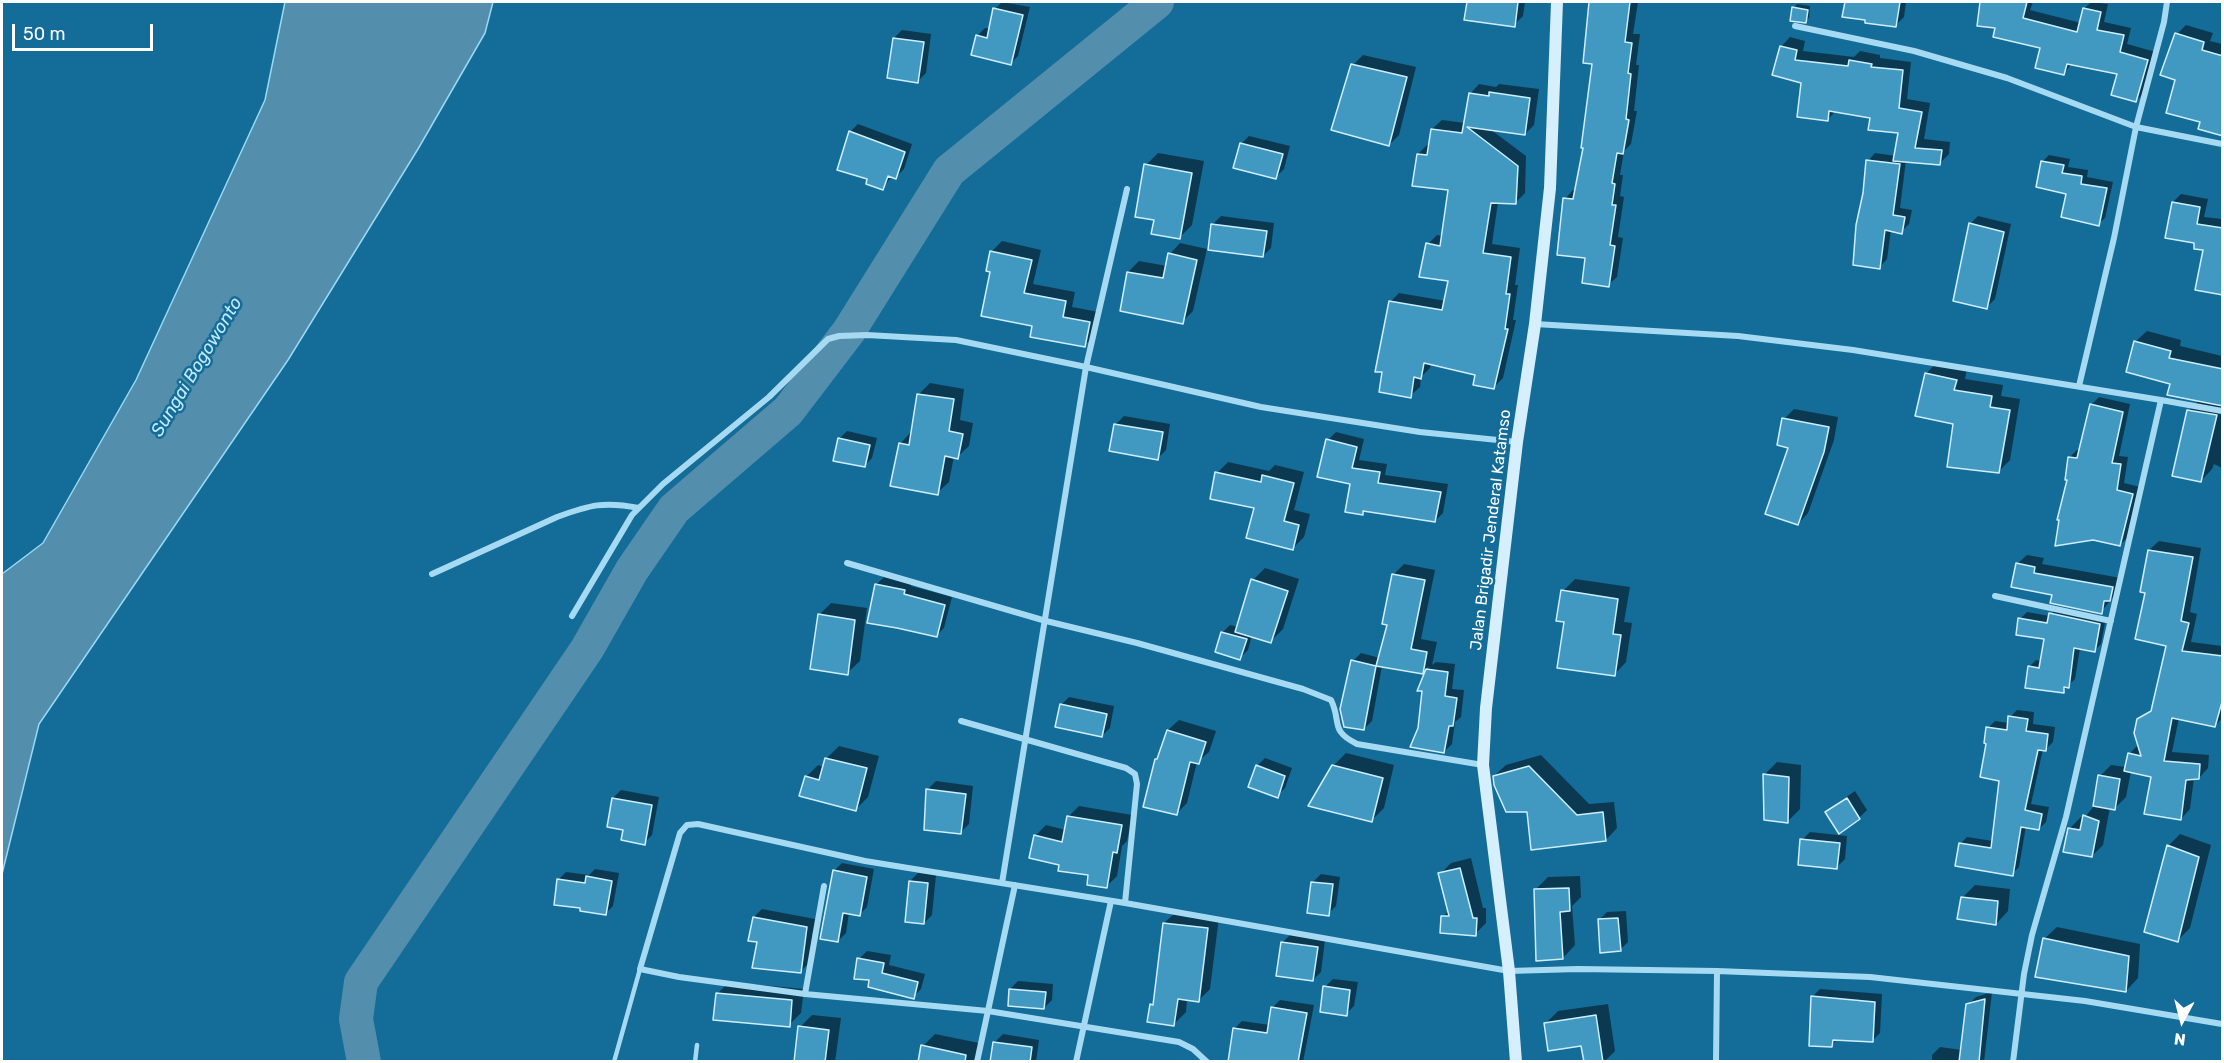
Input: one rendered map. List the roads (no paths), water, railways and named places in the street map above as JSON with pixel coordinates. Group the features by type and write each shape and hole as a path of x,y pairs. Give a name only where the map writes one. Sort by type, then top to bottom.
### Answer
{"main road":[{"name":"Jalan Brigadir Jenderal Katamso","path":"1516,1062 1509,971 1483,765 1486,708 1550,188 1557,2"}],"street":[{"path":"2079,386 2114,238 2136,127 2167,2"},
{"path":"1795,26 1914,51 2007,78 2136,127 2223,144"},
{"path":"1002,883 1086,367 1127,189"},
{"path":"1535,324 1738,336 1853,350 2223,411"},
{"path":"572,616 632,515 663,484 769,397 828,339 839,336 867,335 956,340 1261,407 1420,432 1517,442"},
{"path":"2013,1062 2024,974 2032,935 2066,817 2161,400"},
{"path":"432,574 579,509 605,503 639,508"},
{"path":"847,563 1046,621 1270,680 1331,700 1336,710 1336,728 1346,739 1357,744 1483,765"},
{"path":"1995,596 2111,621"},
{"path":"961,721 1126,768 1135,774 1137,784 1125,903"},
{"path":"1207,1062 1193,1049 1179,1042 988,1011 805,994 679,978 640,969 680,833 687,825 698,824 865,861 1111,900 1509,971 1717,970 1869,977 2085,1001 2223,1024"},
{"path":"977,1062 1014,885"},
{"path":"805,994 825,886"},
{"path":"1076,1062 1111,900"},
{"path":"1716,1062 1717,970"}],"lane":[{"path":"614,1062 640,969"},
{"path":"695,1062 697,1045"}],"water":[{"name":"Sungai Bogowonto","path":"285,2 493,2 485,33 418,149 288,360 39,724 2,874 2,574 43,543 136,380 265,100"}],"waterway":[{"path":"364,1062 356,1019 361,982 587,649 632,570 674,509 788,411 849,331 949,171 1157,2"}]}
